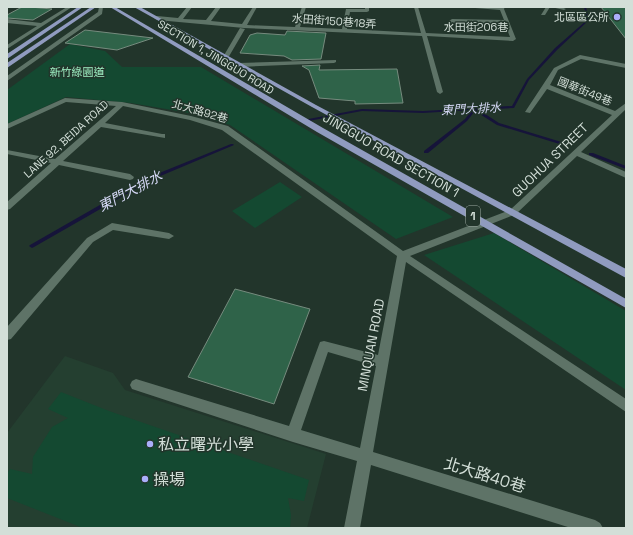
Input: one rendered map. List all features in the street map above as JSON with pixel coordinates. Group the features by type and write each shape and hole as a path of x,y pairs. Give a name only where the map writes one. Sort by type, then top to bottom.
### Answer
{"main road":[{"path":"7,57 81,7"},
{"path":"7,66 94,7"},
{"name":"SECTION 1, JINGGUO ROAD","path":"112,7 289,112"},
{"name":"SECTION 1, JINGGUO ROAD","path":"136,7 314,106"},
{"name":"JINGGUO ROAD SECTION 1","path":"314,106 626,274"},
{"name":"JINGGUO ROAD SECTION 1","path":"289,112 626,304"}],"street":[{"path":"7,46 70,7"},
{"path":"7,79 100,13 101,7"},
{"path":"179,20 190,7"},
{"path":"207,22 219,7"},
{"path":"226,57 255,7"},
{"path":"297,28 304,7"},
{"path":"344,32 348,10 367,11 368,7"},
{"path":"416,7 440,92"},
{"name":"水田街206巷","path":"424,36 513,39 502,8 465,7"},
{"path":"543,14 548,7"},
{"path":"553,7 564,9"},
{"name":"水田街150巷18弄","path":"157,18 207,22 243,28 297,28 424,36"},
{"path":"7,21 42,25"},
{"name":"水田街206巷","path":"452,21 506,22"},
{"name":"國華街49巷","path":"528,112 556,69 580,58 626,66"},
{"path":"239,65 334,61"},
{"name":"國華街49巷","path":"546,86 616,114"},
{"name":"北大路92巷","path":"7,127 65,100 122,104 191,118 225,128 402,255 626,406"},
{"name":"LANE 92, BEIDA ROAD","path":"7,207 122,104"},
{"name":"GUOHUA STREET","path":"484,222 513,212 626,105"},
{"path":"99,124 162,136"},
{"path":"7,152 58,161 130,177"},
{"path":"576,152 626,174"},
{"path":"402,255 484,222"},
{"path":"7,334 90,240 112,226 169,236"},
{"name":"MINQUAN ROAD","path":"352,528 402,255"},
{"path":"293,435 324,346 382,362"},
{"name":"北大路40巷","path":"136,385 595,528"}],"shaded area":[{"name":"私立曙光小學","path":"65,356 113,373 125,390 326,454 307,528 7,528 7,433"}],"green space":[{"name":"新竹綠園道","path":"70,44 105,51 122,67 201,67 453,217 396,239 230,125 195,114 131,103 66,97 7,124 7,90"},
{"path":"280,182 302,197 255,228 232,211"},
{"path":"494,233 626,311 626,390 424,255"},
{"name":"私立曙光小學","path":"61,392 109,411 309,480 304,501 288,498 291,515 290,528 83,528 7,498 7,473 10,469 32,474 33,457 52,427 68,418 48,409"}],"building":[{"path":"22,7 52,9 33,20 7,18 7,15"},
{"name":"北區區公所","path":"601,7 626,7 626,39"},
{"path":"85,30 153,38 117,50 65,43"},
{"path":"287,31 326,33 321,59 292,60 284,56 240,53 250,35 257,33 285,35"},
{"path":"320,65 319,70 397,69 403,103 355,104 355,101 319,98 309,70 302,66"},
{"path":"235,289 310,309 274,404 188,377"}],"waterway":[{"name":"東門大排水","path":"475,109 513,107 528,80 556,49 588,20 585,7"},
{"name":"東門大排水","path":"303,121 362,110 423,112 475,109"},
{"path":"426,152 466,120 475,109"},
{"path":"475,109 498,124 567,145"},
{"name":"東門大排水","path":"32,246 149,179 232,145"},
{"path":"591,154 626,168"}],"place":[{"name":"北區區公所","path":"617,17"},
{"name":"私立曙光小學","path":"150,444"},
{"name":"操場","path":"145,479"}]}
